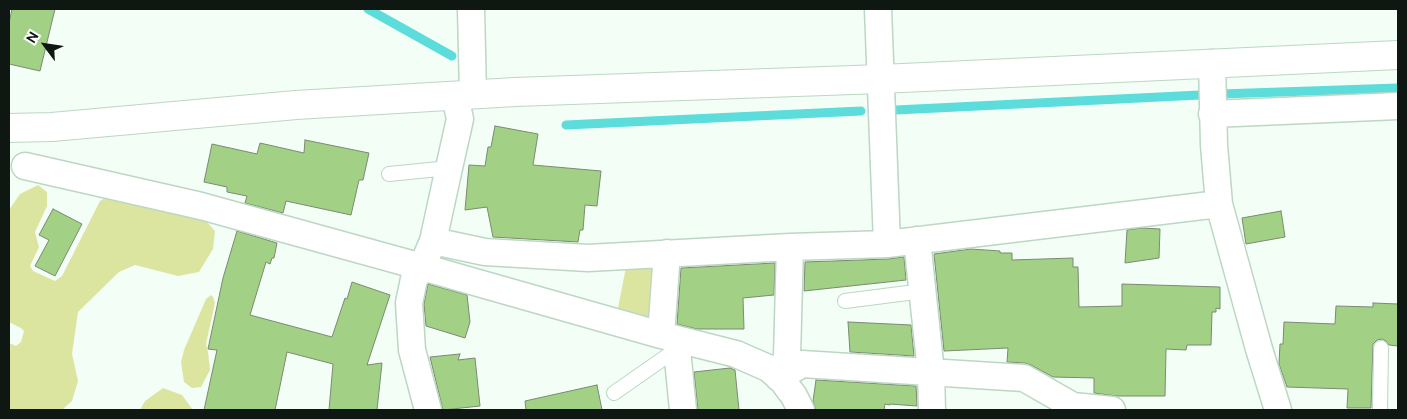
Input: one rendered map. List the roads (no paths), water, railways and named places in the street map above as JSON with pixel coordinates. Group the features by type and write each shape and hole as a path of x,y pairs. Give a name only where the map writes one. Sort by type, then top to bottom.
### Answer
{"street":[{"path":"428,410 412,350 408,303 414,278 422,266 433,241 460,119 464,95 471,9"},
{"path":"878,9 887,244"},
{"path":"9,128 34,128 296,105 464,95 881,79 1398,55"},
{"path":"1212,63 1212,114 1219,204 1278,410"},
{"path":"1212,114 1398,106"},
{"path":"25,166 201,206 422,266 671,341 736,354 768,368 780,378 794,396 801,410"},
{"path":"433,241 485,252 578,257 887,244 1219,204"},
{"path":"917,240 932,410"},
{"path":"780,378 787,357 790,247"},
{"path":"667,254 671,341 684,410"},
{"path":"780,378 802,364 1024,378 1070,408 1112,410"}],"lane":[{"path":"389,174 449,168"},
{"path":"845,301 923,291"},
{"path":"614,393 671,341"},
{"path":"1380,410 1381,348"}],"waterway":[{"path":"368,9 452,56"},
{"path":"1221,94 1398,88"},
{"path":"896,110 1200,95"},
{"path":"566,125 861,111"}]}
